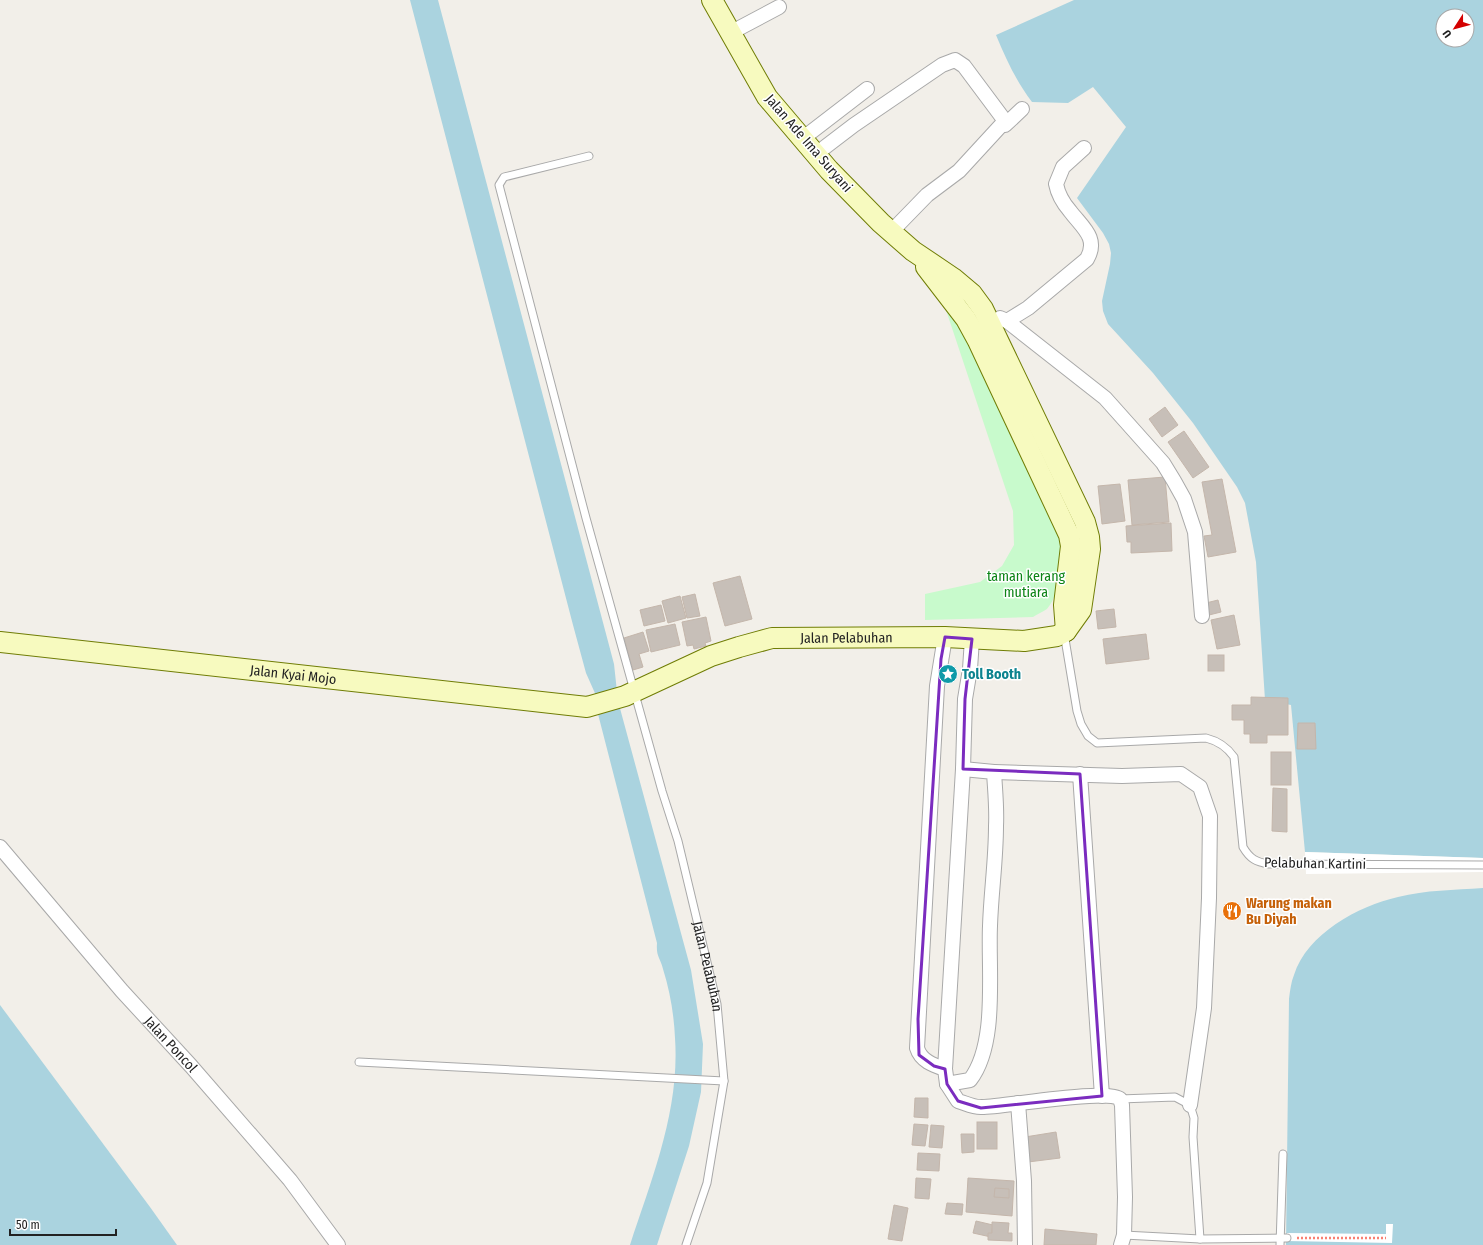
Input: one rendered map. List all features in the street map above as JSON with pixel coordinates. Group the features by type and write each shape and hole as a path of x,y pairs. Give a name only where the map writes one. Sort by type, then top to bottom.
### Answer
{"main road":[{"name":"Jalan Ade Ima Suryani","path":"712,0 767,97 829,170 891,232 913,251 953,278 972,294 978,322"},
{"path":"978,322 1069,535 1071,546 1064,605 1065,632"},
{"path":"978,322 1085,522 1089,537 1090,549 1081,610 1065,632"},
{"path":"1069,535 1089,537"},
{"name":"Jalan Pelabuhan","path":"630,694 711,656 772,638 945,637 1024,641 1057,636 1065,632"},
{"name":"Jalan Kyai Mojo","path":"0,642 587,707 630,694"}],"street":[{"path":"730,33 779,7"},
{"path":"816,154 921,78 949,61 955,60 964,66 1004,120 1004,124"},
{"path":"802,138 867,89"},
{"path":"891,232 927,195 956,174 1004,124 1022,109"},
{"path":"1007,321 1028,308 1087,259 1091,253 1092,246 1090,237 1084,227 1063,201 1056,184 1063,167 1084,148"},
{"path":"978,322 999,318 1007,321 1106,398 1163,464 1174,481 1189,512 1195,532 1202,616"},
{"path":"945,637 937,686 917,1048 923,1059 934,1066 945,1069"},
{"path":"972,639 970,669 965,699 963,769 945,1069 947,1084 958,1101 981,1108 1018,1103 1113,1095 1120,1099 1122,1105 1125,1156 1123,1240"},
{"path":"963,769 994,772 1080,774 1181,774 1200,787 1210,816 1209,898 1204,1008 1190,1105"},
{"path":"947,1084 970,1080 979,1068 985,1043 991,991 990,927 996,826 994,772"},
{"path":"1080,774 1102,1096"},
{"name":"Jalan Poncol","path":"0,847 122,991 191,1066 290,1180 338,1245"},
{"path":"1018,1103 1024,1181 1025,1245"}],"lane":[{"path":"589,156 504,178 499,182 499,185 586,518 630,694"},
{"name":"Pelabuhan Kartini","path":"1065,632 1080,724 1088,736 1097,743 1206,738 1215,741 1230,750 1234,757 1243,847 1249,858 1258,863 1269,864 1483,865"},
{"name":"Jalan Pelabuhan","path":"630,694 678,841 717,1004 724,1081 707,1183 686,1245"},
{"path":"359,1062 724,1081"},
{"path":"1120,1099 1175,1097 1190,1105 1194,1118 1193,1137 1200,1239"},
{"path":"1123,1240 1283,1240 1283,1154"}],"path":[{"path":"1283,1240 1386,1238"}],"highlighted area":[{"path":"945,637 972,639 965,699 963,769 1080,774 1102,1096 981,1108 958,1101 947,1084 945,1069 934,1066 919,1055 918,1019 941,659"}],"green space":[{"name":"taman kerang mutiara","path":"939,289 966,326 1061,538 1060,575 1056,593 1047,609 1033,617 925,620 925,594 980,582 1002,566 1014,545 1013,511"}],"water":[{"path":"410,0 438,0 614,664 618,701 691,970 703,1044 701,1092 689,1146 657,1245 630,1245 663,1143 669,1117 675,1065 675,1038 670,994 658,954 657,943 598,714 598,700 586,673 573,625"},
{"path":"1074,0 1483,0 1483,858 1305,852 1291,705 1265,700 1256,562 1245,503 1237,487 1193,423 1153,373 1108,324 1103,311 1102,301 1111,253 1109,244 1103,233 1077,198 1126,127 1093,87 1068,103 1032,102 1021,86 996,35"},
{"path":"1483,888 1483,1245 1286,1245 1289,999 1292,981 1301,960 1310,947 1322,935 1336,924 1367,907 1383,901 1419,893"},
{"path":"0,1005 150,1207 177,1245 0,1245"}],"pier":[{"path":"1305,852 1483,858 1483,872 1306,874"},
{"path":"1386,1224 1393,1224 1392,1243 1286,1241 1287,1233 1386,1234"}],"building":[{"path":"1165,407 1178,425 1162,437 1149,419"},
{"path":"1184,431 1209,467 1193,478 1168,442"},
{"path":"1165,477 1169,522 1132,525 1128,480"},
{"path":"1222,479 1236,552 1208,557 1204,536 1212,535 1202,482"},
{"path":"1120,484 1125,521 1102,524 1098,486"},
{"path":"1171,523 1172,551 1131,553 1131,542 1127,542 1126,526"},
{"path":"740,576 752,619 725,626 713,583"},
{"path":"695,594 700,616 687,618 682,597"},
{"path":"680,596 686,618 668,623 662,601"},
{"path":"1218,600 1221,612 1205,616 1202,604"},
{"path":"661,605 665,621 644,626 640,610"},
{"path":"1114,609 1116,627 1098,629 1096,611"},
{"path":"1234,615 1240,645 1217,649 1211,620"},
{"path":"706,617 711,641 705,643 706,646 694,649 693,645 687,646 682,622"},
{"path":"675,624 680,645 651,652 646,630"},
{"path":"643,632 649,651 639,654 643,667 633,670 624,638"},
{"path":"1146,634 1149,659 1106,664 1103,639"},
{"path":"1208,655 1224,655 1224,671 1208,671"},
{"path":"1251,697 1288,698 1288,735 1267,735 1267,743 1250,743 1250,734 1244,734 1244,720 1232,720 1232,705 1251,705"},
{"path":"1298,723 1315,723 1316,749 1297,749"},
{"path":"1271,752 1291,752 1291,785 1271,785"},
{"path":"1273,788 1287,789 1287,832 1272,831"},
{"path":"915,1098 928,1098 928,1118 914,1117"},
{"path":"977,1122 997,1122 997,1149 977,1149"},
{"path":"914,1124 928,1125 925,1146 912,1145"},
{"path":"931,1125 944,1126 942,1148 929,1147"},
{"path":"1056,1132 1060,1158 1028,1162 1025,1137"},
{"path":"961,1134 974,1134 974,1152 962,1153"},
{"path":"918,1153 940,1154 939,1171 917,1170"},
{"path":"916,1178 931,1179 929,1199 915,1198"},
{"path":"968,1178 1014,1181 1012,1216 966,1212"},
{"path":"995,1188 1009,1189 1009,1198 994,1197"},
{"path":"947,1203 963,1204 962,1215 945,1214"},
{"path":"894,1205 908,1208 902,1241 888,1239"},
{"path":"976,1221 993,1225 991,1237 973,1233"},
{"path":"992,1222 1009,1223 1008,1233 1012,1233 1012,1241 988,1240 988,1233 992,1233"},
{"path":"1045,1229 1097,1234 1096,1245 1044,1245"}],"place":[{"name":"Toll Booth","path":"948,674"},
{"name":"Warung makan Bu Diyah","path":"1232,911"}]}
